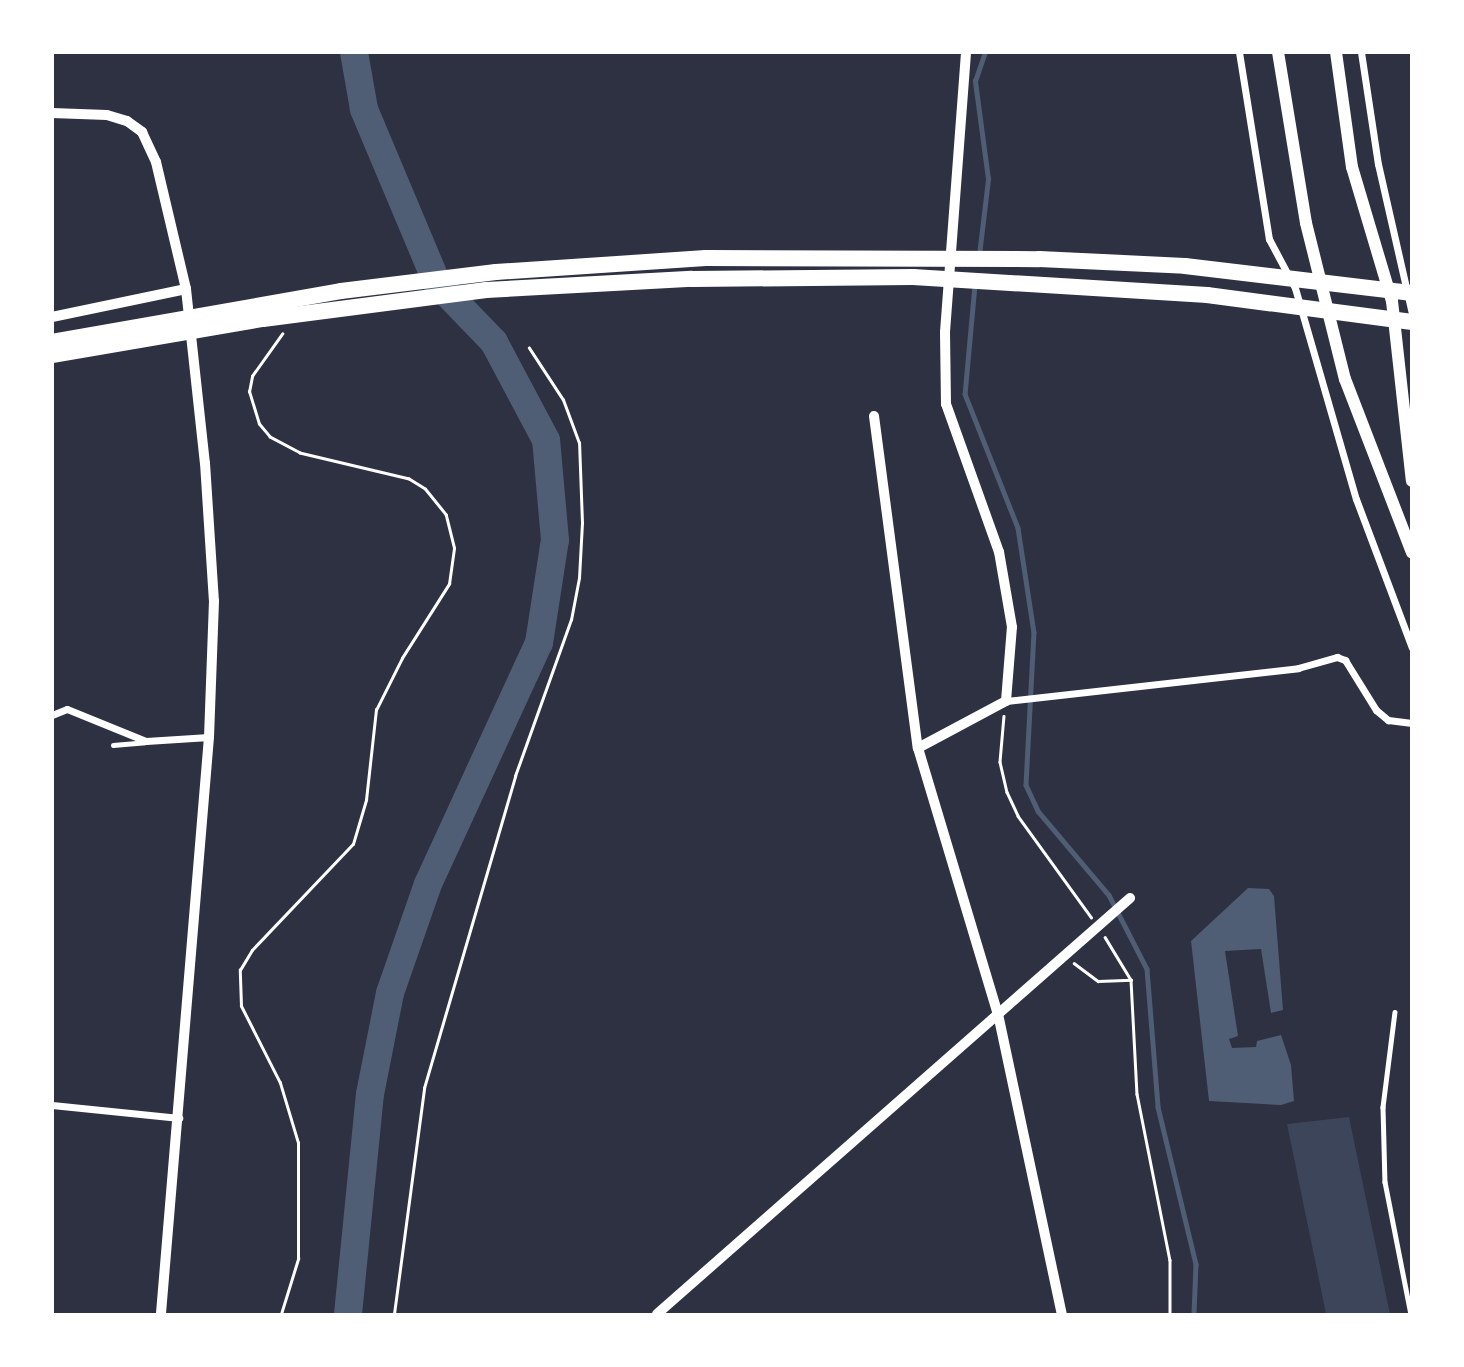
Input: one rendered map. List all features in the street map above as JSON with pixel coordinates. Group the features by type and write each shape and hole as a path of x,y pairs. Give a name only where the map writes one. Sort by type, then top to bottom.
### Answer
{"highway":[{"path":"52,342 341,291 496,272 706,258 1039,259 1185,266 1412,293"},
{"path":"52,355 263,319 486,290 692,279 913,277 1194,294 1412,323"}],"main road":[{"path":"1278,52 1306,223 1345,379 1412,553"},
{"path":"1336,52 1352,167 1392,301 1412,481"}],"street":[{"path":"966,52 945,332 946,404 999,552 1012,627 1006,701"},
{"path":"1239,52 1269,239 1295,288 1356,499 1412,648"},
{"path":"1361,52 1378,164 1412,314"},
{"path":"52,113 107,115 142,132 156,162 186,289 214,601 209,737 161,1314"},
{"path":"52,317 186,289"},
{"path":"874,416 918,748 998,1014 1062,1314"},
{"path":"918,748 1006,701 1037,697 1065,698 1298,668 1337,657 1345,660 1376,710 1388,720 1412,723"},
{"path":"52,715 67,709 146,741 209,737"},
{"path":"657,1314 1130,898"},
{"path":"52,1105 179,1118"}],"lane":[{"path":"113,746 146,741"},
{"path":"1395,1012 1383,1107 1385,1182 1411,1314"}],"path":[{"path":"281,1314 298,1259 298,1143 280,1083 241,1006 240,970 259,942 353,844 366,800 376,710 402,658 443,598 454,557 446,515 425,489 380,470 300,453 270,437 260,424 249,392 252,376 282,334"},
{"path":"394,1314 424,1088 515,776 571,620 579,578 582,523 579,443 563,400 529,348"},
{"path":"1006,701 1000,762 1007,792 1018,816 1100,925 1131,980 1138,1094 1170,1260 1170,1314"},
{"path":"1065,956 1098,981 1131,980"}],"shaded area":[{"path":"1248,888 1269,889 1274,896 1283,1010 1271,1013 1261,949 1225,951 1238,1036 1229,1039 1232,1048 1256,1047 1257,1041 1281,1035 1291,1065 1294,1101 1281,1105 1209,1101 1191,941"},
{"path":"1349,1117 1390,1314 1326,1314 1287,1124"}],"waterway":[{"path":"348,1314 370,1094 390,993 428,884 539,643 555,540 546,440 494,342 437,283 364,109 354,52"},
{"path":"979,255 988,179 975,81 985,52"},
{"path":"975,285 965,394 1018,528 1034,632 1026,785 1038,811 1109,895 1147,969 1158,1107 1196,1264 1194,1314"}]}
